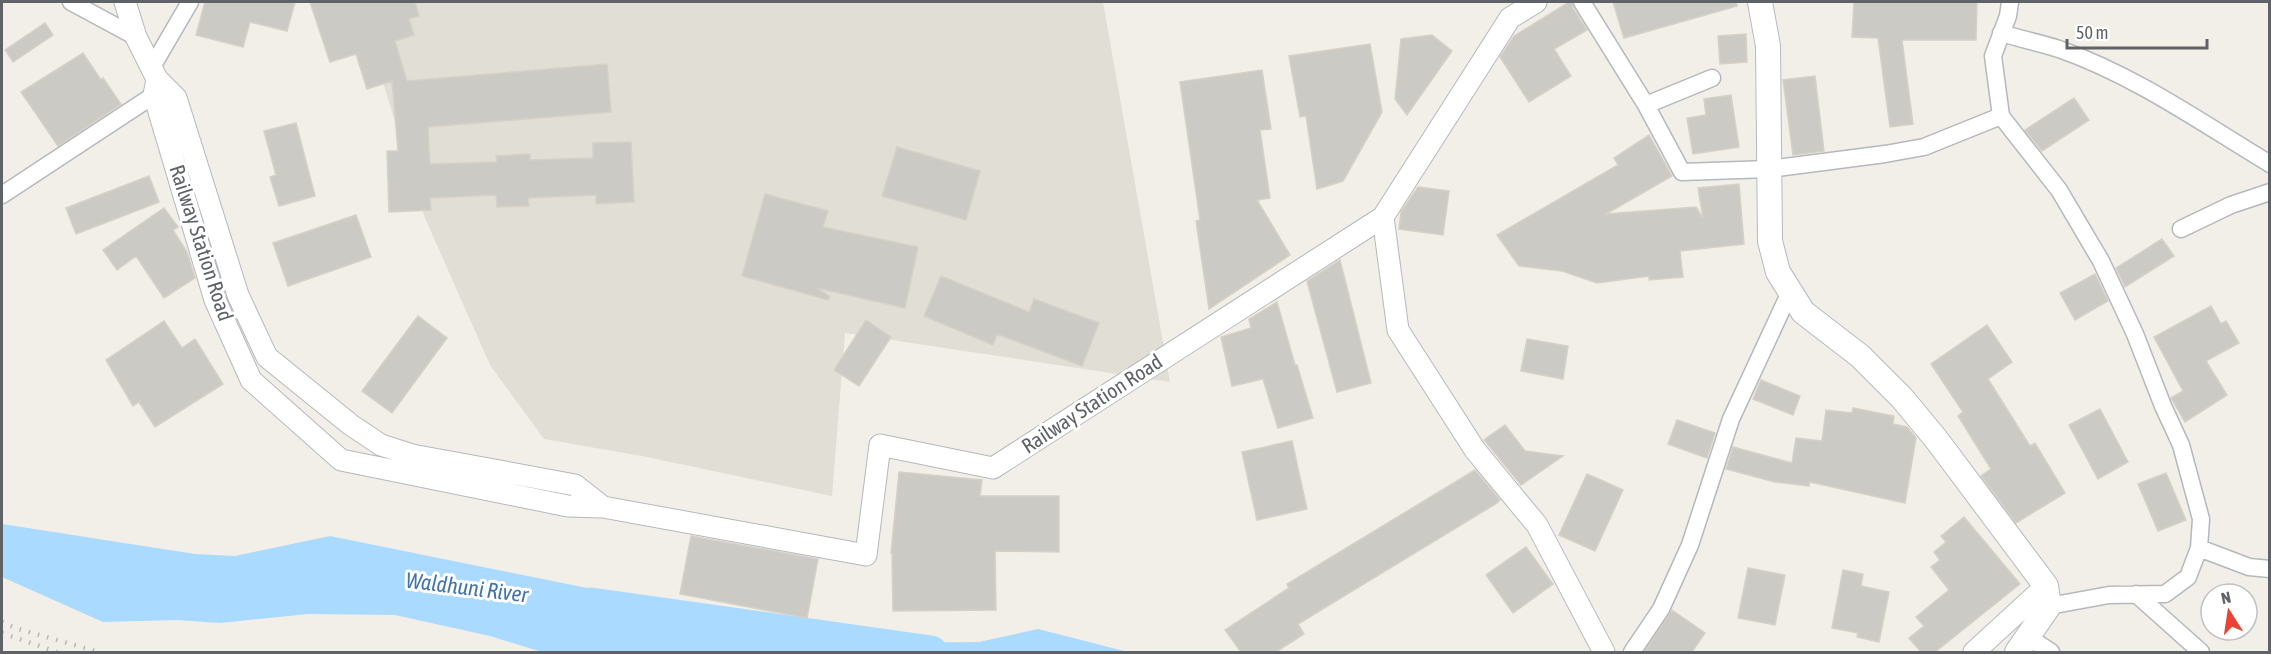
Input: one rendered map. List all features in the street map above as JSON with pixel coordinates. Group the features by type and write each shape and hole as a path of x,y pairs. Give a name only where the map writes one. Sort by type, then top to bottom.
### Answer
{"main road":[{"path":"1760,2 1768,46 1770,241 1778,272 1803,312 1860,356 1902,398 1936,439 2047,596 2023,645"}],"street":[{"path":"71,2 136,37"},
{"name":"Railway Station Road","path":"125,2 136,37 158,83 215,300 251,380 341,460 568,506 603,507 866,555 880,444 993,468 1383,217 1510,18 1536,2"},
{"path":"2,195 158,83 189,2"},
{"path":"1582,2 1646,105 1682,172 1769,169 1886,154 1924,147 2001,116"},
{"path":"1974,652 2047,596 2165,594 2188,577 2199,548 2201,519 2181,445 2135,334 2101,261 2059,190 2001,116 1993,56 2008,16 2010,2"},
{"path":"2001,33 2060,50 2109,71 2154,94 2270,164"},
{"path":"1646,105 1712,78"},
{"name":"Railway Station Road","path":"158,83 176,98 238,295 267,357 351,425 381,445 412,455 575,484 603,507"},
{"path":"2181,229 2231,205 2270,192"},
{"path":"1383,217 1398,330 1475,450 1536,525 1604,652"},
{"path":"1632,652 1661,609 1690,545 1731,419 1790,292"},
{"path":"2199,548 2249,567 2270,569"},
{"path":"2136,594 2201,652"},
{"path":"2023,645 2051,652"}],"shaded area":[{"path":"358,2 1103,2 1170,382 845,333 832,496 642,456 544,439 490,365 425,218"}],"water":[{"path":"2,524 195,554 235,556 330,536 607,592 637,611 672,623 715,630 770,644 979,642 1038,629 1128,652 542,652 490,636 395,615 308,614 220,623 177,620 103,622 2,577"}],"building":[{"path":"205,2 295,2 287,31 250,22 243,47 196,35"},
{"path":"310,2 415,2 419,16 409,19 414,35 395,41 407,81 607,64 611,112 428,127 430,164 497,162 496,156 530,154 530,160 593,158 593,143 631,142 634,202 596,204 596,195 528,198 529,206 497,207 496,195 430,198 431,210 389,212 387,151 398,151 392,81 367,89 356,54 330,62"},
{"path":"1572,2 1573,8 1587,30 1554,49 1571,76 1529,102 1500,57 1514,36"},
{"path":"1613,2 1736,2 1737,6 1624,38"},
{"path":"1854,2 1977,2 1976,40 1902,40 1913,124 1890,127 1878,38 1852,37"},
{"path":"45,23 53,35 13,62 5,50"},
{"path":"1746,34 1747,62 1720,64 1718,36"},
{"path":"1432,35 1452,51 1407,115 1395,99 1401,39"},
{"path":"1370,44 1382,112 1343,181 1317,189 1306,116 1300,117 1289,56"},
{"path":"83,53 121,104 58,146 21,92"},
{"path":"1262,70 1271,129 1260,130 1270,198 1257,200 1290,255 1209,309 1196,221 1200,220 1180,82"},
{"path":"1815,76 1824,151 1793,155 1783,80"},
{"path":"1731,95 1739,147 1693,154 1687,118 1706,115 1704,99"},
{"path":"2074,98 2089,120 2042,151 2025,130"},
{"path":"296,123 315,196 279,206 270,177 276,175 264,131"},
{"path":"1649,135 1672,176 1606,214 1696,207 1703,218 1698,188 1739,184 1744,244 1680,251 1683,277 1649,280 1649,276 1597,283 1562,271 1519,266 1497,235 1618,165 1614,158"},
{"path":"897,147 980,171 966,220 882,196"},
{"path":"149,176 159,202 76,234 66,208"},
{"path":"1418,187 1449,191 1443,235 1399,229 1401,212"},
{"path":"765,194 828,211 823,227 918,247 905,308 817,288 830,297 828,300 742,276"},
{"path":"164,208 178,227 173,230 187,252 195,278 164,298 136,256 117,270 103,250"},
{"path":"356,215 371,257 288,286 273,243"},
{"path":"2162,239 2174,256 2125,287 2116,268"},
{"path":"1340,260 1371,383 1337,392 1307,281"},
{"path":"2095,274 2108,301 2075,320 2060,293"},
{"path":"941,276 1029,312 1034,299 1099,323 1082,366 997,334 993,345 924,316"},
{"path":"1277,302 1313,418 1278,428 1263,379 1232,386 1221,337 1251,328 1249,319"},
{"path":"2211,306 2221,324 2226,321 2239,343 2206,361 2227,395 2185,422 2171,398 2183,391 2154,337"},
{"path":"418,316 447,338 392,413 362,391"},
{"path":"866,320 891,337 859,386 834,370"},
{"path":"164,321 182,348 195,339 223,384 155,427 139,402 133,406 106,360"},
{"path":"1987,325 2012,362 1988,379 2030,446 2035,443 2065,493 2016,523 1981,476 1991,469 1958,416 1963,412 1931,364"},
{"path":"1527,339 1568,346 1563,379 1521,371"},
{"path":"1761,380 1800,396 1793,415 1753,399"},
{"path":"1853,408 1894,416 1893,424 1907,427 1916,438 1905,503 1810,482 1809,486 1775,482 1726,469 1733,447 1792,463 1796,438 1822,441 1826,410 1852,413"},
{"path":"2100,409 2128,462 2098,479 2069,425"},
{"path":"1677,420 1715,433 1707,458 1668,444"},
{"path":"1505,425 1525,451 1563,456 1521,485 1484,440"},
{"path":"1292,441 1307,509 1257,520 1242,452"},
{"path":"1475,470 1500,500 1497,503 1298,624 1304,634 1276,652 1241,652 1225,630 1289,588 1287,584"},
{"path":"899,472 982,480 980,496 1059,496 1059,552 995,551 996,610 893,611 891,553"},
{"path":"2166,473 2186,520 2158,531 2138,484"},
{"path":"1587,474 1623,490 1595,551 1559,535"},
{"path":"1964,517 2020,584 1935,652 1921,652 1909,638 1924,626 1916,617 1949,590 1931,567 1940,560 1934,552 1946,542 1941,536"},
{"path":"691,536 818,559 807,618 680,594"},
{"path":"1526,547 1553,584 1513,613 1486,575"},
{"path":"1748,568 1785,575 1775,625 1738,618"},
{"path":"1843,570 1863,574 1861,586 1889,592 1879,642 1857,637 1858,633 1832,628"},
{"path":"1672,610 1705,633 1692,652 1644,652"}],"waterway":[{"name":"Waldhuni River","path":"591,604 931,652"}],"railway":[{"path":"2,622 15,628 99,652"},
{"path":"2,633 57,652"}]}
